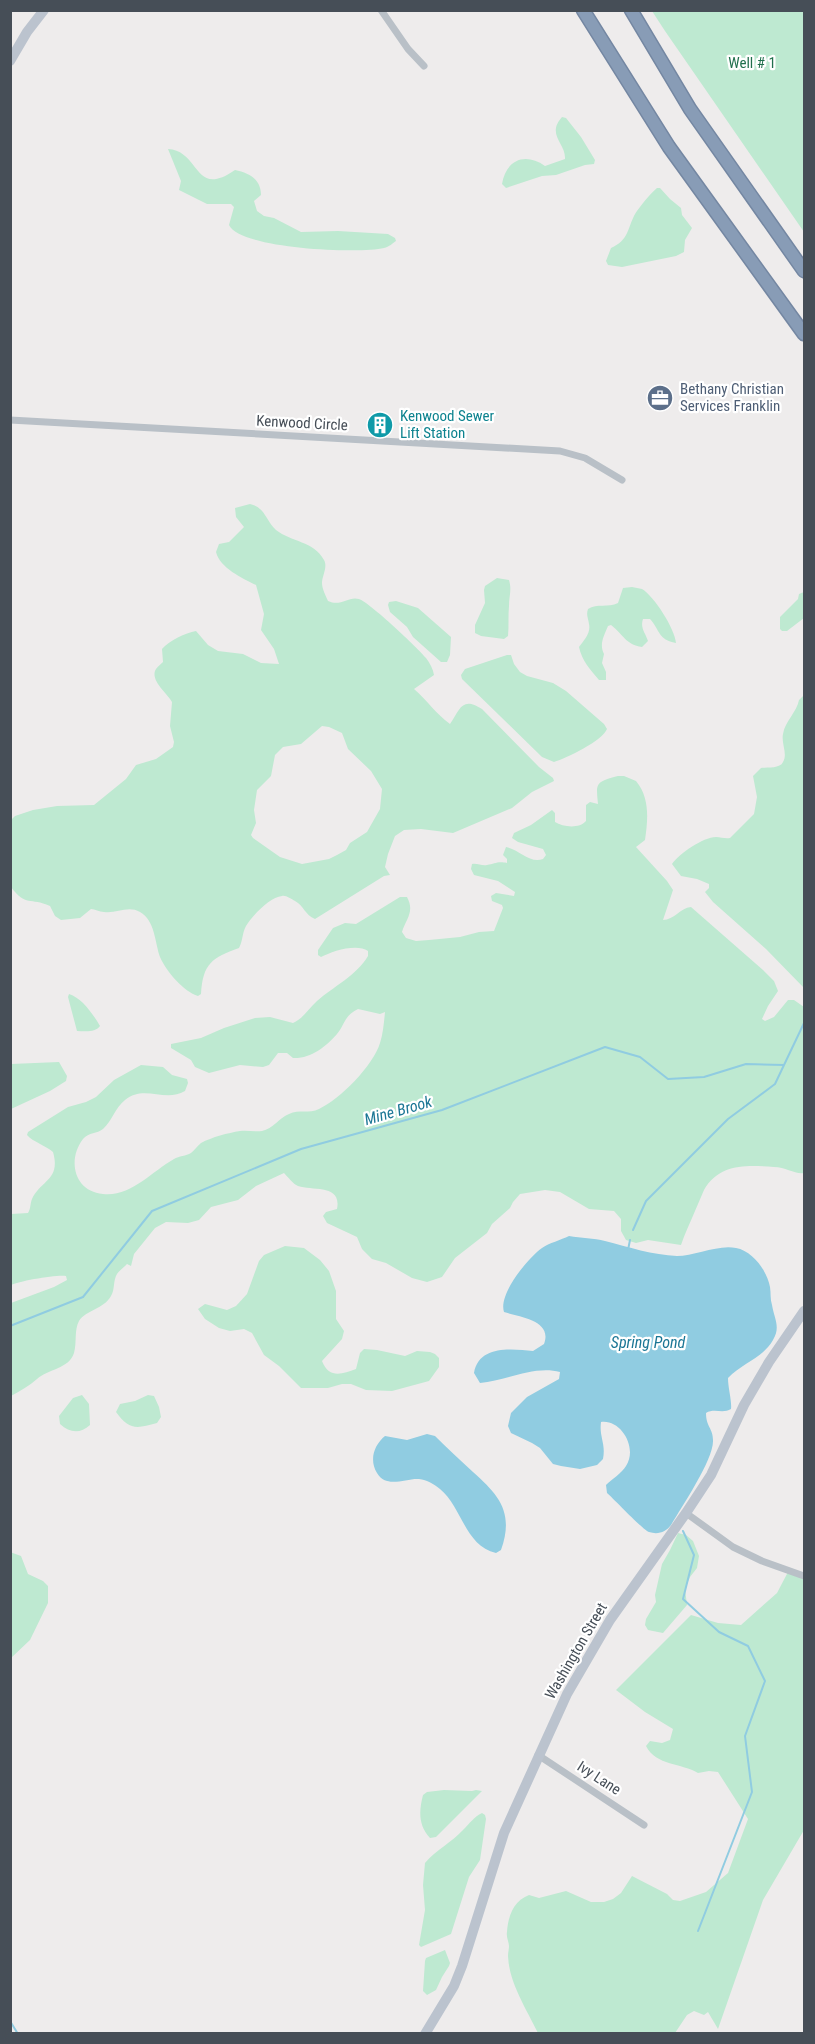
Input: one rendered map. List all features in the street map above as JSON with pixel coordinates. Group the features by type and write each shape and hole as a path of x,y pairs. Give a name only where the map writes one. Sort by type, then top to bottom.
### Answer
{"highway":[{"path":"583,10 669,147 804,334"},
{"path":"631,10 690,109 804,271"}],"main road":[{"path":"10,61 27,32 44,10"},
{"name":"Washington Street","path":"426,2034 454,1986 504,1833 538,1755 578,1674 610,1620 711,1475 744,1405 769,1362 804,1311"}],"street":[{"path":"381,10 408,49 424,66"},
{"name":"Kenwood Circle","path":"10,420 560,451 592,461 622,480"},
{"path":"686,1513 733,1547 762,1561 804,1576"},
{"name":"Ivy Lane","path":"538,1755 644,1825"}],"green space":[{"name":"Well # 1","path":"652,11 804,11 804,232 665,31"},
{"path":"562,117 566,118 581,137 595,160 594,164 556,175 542,176 506,188 502,184 504,176 512,164 518,161 530,160 545,166 565,159 565,153 556,134"},
{"path":"168,149 186,157 204,177 221,178 235,170 249,175 260,189 261,195 254,201 257,211 301,232 338,231 388,234 396,241 386,247 371,250 327,250 254,240 238,233 229,225 234,207 231,204 207,204 179,190 181,181"},
{"path":"657,188 660,188 681,208 682,215 692,228 685,240 684,252 676,256 622,267 608,265 606,261 611,248 624,238 635,214"},
{"path":"250,504 259,508 276,530 308,545 320,554 325,563 322,583 328,601 337,603 359,599 394,626 422,653 434,675 414,689 445,720 450,724 462,706 475,705 482,709 554,781 532,792 512,808 453,833 421,829 404,830 395,836 388,854 385,867 390,875 384,876 315,919 298,903 287,897 277,897 272,900 249,922 239,948 222,955 207,968 201,994 198,996 181,986 166,968 160,957 152,926 140,912 131,909 102,912 91,909 80,918 61,920 55,916 50,906 25,899 16,893 11,887 11,820 15,816 33,810 57,806 94,805 126,779 136,765 156,759 173,747 170,726 172,702 157,682 155,673 163,662 162,649 173,640 196,631 208,645 218,651 243,654 261,663 279,664 274,649 261,630 264,614 256,585 227,568 216,552 219,544 229,542 244,527 236,517 235,508","holes":["322,726 342,733 348,749 371,771 382,789 380,809 367,832 350,843 346,850 329,859 302,864 280,857 251,835 256,823 254,810 257,790 271,776 275,755 283,747 301,744"]},
{"path":"497,578 509,580 510,587 508,636 504,639 475,633 475,625 485,603 485,586"},
{"path":"623,588 642,589 658,605 676,643 662,637 650,619 643,619 642,622 642,628 648,641 642,647 632,644 611,625 608,626 602,643 604,654 602,663 606,672 606,680 599,680 584,661 579,647 589,630 588,609 618,603"},
{"path":"804,592 804,618 787,631 782,631 780,617 798,599 799,594"},
{"path":"396,601 418,608 451,637 450,655 447,662 441,662 390,612 389,602"},
{"path":"511,655 520,672 553,683 566,691 604,724 607,729 604,734 584,748 560,760 554,762 542,757 462,679 461,675 465,669"},
{"path":"804,695 804,988 766,949 713,902 705,892 709,884 681,876 672,864 698,843 716,837 730,838 754,814 757,797 753,776 761,768 776,767 783,762 785,756 784,729"},
{"path":"618,776 636,781 644,794 647,817 645,840 636,847 673,890 663,920 691,907 763,970 774,981 778,991 762,1019 765,1021 774,1017 788,1000 794,1000 804,1007 804,1173 778,1167 754,1166 726,1170 710,1181 704,1190 681,1245 648,1240 636,1243 626,1240 621,1231 621,1219 614,1211 589,1209 560,1192 545,1190 520,1194 510,1208 492,1224 487,1233 455,1258 442,1277 427,1282 412,1278 386,1263 372,1259 362,1249 357,1237 327,1223 323,1216 326,1212 337,1209 337,1201 331,1192 298,1186 284,1173 256,1186 238,1200 211,1207 199,1220 188,1223 166,1222 155,1228 134,1254 131,1266 127,1264 117,1274 112,1294 108,1300 79,1321 74,1353 68,1362 11,1396 11,1303 67,1280 66,1276 55,1276 11,1285 11,1214 28,1213 32,1199 52,1174 55,1161 53,1152 27,1135 28,1132 68,1107 96,1097 114,1080 141,1065 163,1067 172,1075 187,1079 185,1091 177,1094 147,1093 125,1100 103,1129 83,1139 75,1156 76,1173 80,1181 93,1192 113,1194 132,1188 165,1164 191,1153 205,1141 235,1132 266,1130 289,1114 312,1111 327,1104 355,1081 370,1062 381,1039 385,1012 380,1014 358,1009 347,1018 333,1039 323,1048 299,1058 293,1058 287,1053 278,1053 269,1065 263,1067 240,1065 209,1073 195,1067 191,1060 171,1048 171,1044 201,1038 255,1018 270,1017 293,1023 297,1021 317,1001 358,969 368,956 368,951 358,948 338,950 321,957 318,955 318,950 333,928 345,923 356,924 400,897 407,897 410,907 402,932 406,938 416,941 429,940 494,931 503,908 502,905 492,901 491,896 496,893 514,896 515,892 498,881 474,875 471,869 472,864 507,863 503,855 506,847 534,860 543,859 546,855 543,849 518,842 512,838 514,833 531,825 552,810 555,813 555,822 558,824 571,826 583,824 586,821 586,805 590,802 598,804 597,787 599,784"},
{"path":"69,994 87,1007 100,1026 98,1028 90,1031 77,1031"},
{"path":"59,1062 67,1076 66,1081 11,1109 11,1064"},
{"path":"285,1246 304,1248 320,1260 329,1271 336,1291 336,1319 344,1331 342,1339 322,1361 328,1371 336,1374 356,1369 360,1353 364,1349 405,1356 417,1351 430,1352 439,1358 439,1367 429,1381 392,1391 366,1390 351,1384 328,1388 301,1388 264,1355 252,1333 244,1329 230,1331 219,1328 205,1319 198,1309 205,1304 227,1310 236,1306 247,1294 259,1261 264,1255"},
{"path":"82,1395 89,1404 90,1425 79,1431 71,1431 60,1424 59,1416 73,1398"},
{"path":"148,1395 154,1396 159,1407 161,1417 157,1423 138,1427 129,1425 116,1412 120,1404"},
{"path":"678,1533 686,1535 693,1541 699,1556 697,1568 685,1589 687,1605 663,1633 648,1630 645,1625 646,1619 656,1602 655,1595 662,1564"},
{"path":"10,1552 21,1556 28,1574 48,1586 48,1603 30,1640 11,1658"},
{"path":"788,1572 804,1579 804,1830 763,1900 718,2029 708,2012 704,2015 694,2011 687,2015 675,2033 538,2033 519,1996 509,1966 507,1934 510,1915 515,1905 529,1895 539,1898 566,1891 591,1902 604,1902 621,1893 632,1876 667,1894 673,1900 680,1901 706,1892 728,1873 748,1819 718,1772 698,1773 663,1761 650,1752 646,1746 650,1741 662,1743 670,1740 673,1729 616,1690 691,1615 718,1623 741,1625 777,1593"},
{"path":"482,1791 436,1837 430,1838 423,1828 421,1818 423,1795 427,1792"},
{"path":"482,1813 486,1819 480,1860 469,1877 451,1934 421,1947 419,1945 425,1910 423,1885 425,1863"},
{"path":"445,1950 449,1966 436,1990 427,1995 423,1991 426,1958"}],"water":[{"name":"Spring Pond","path":"569,1236 601,1240 677,1256 729,1247 736,1248 753,1257 762,1268 770,1287 776,1322 775,1335 764,1351 728,1378 731,1409 706,1413 713,1440 708,1459 671,1525 661,1532 652,1533 646,1530 607,1493 606,1485 626,1466 630,1451 625,1436 615,1425 601,1422 603,1459 597,1465 580,1469 553,1464 540,1448 511,1433 508,1426 511,1413 527,1397 559,1379 560,1372 540,1370 480,1383 474,1373 482,1357 489,1353 506,1350 533,1351 544,1344 544,1330 539,1325 526,1318 504,1312 503,1304 510,1286 529,1260 545,1246"},
{"path":"427,1434 435,1436 497,1497 505,1515 506,1526 501,1550 496,1553 477,1543 454,1506 433,1484 419,1479 391,1482 381,1478 377,1473 373,1463 374,1453 385,1436 407,1440"}],"waterway":[{"name":"Mine Brook","path":"10,1326 83,1297 152,1211 301,1149 442,1110 605,1047 640,1057 668,1079 704,1077 746,1064 784,1065 804,1023"},
{"path":"633,1230 646,1201 728,1119 775,1084 784,1065"},
{"path":"628,1250 630,1240"},
{"path":"683,1531 694,1555 683,1599 719,1632 748,1646 765,1681 745,1736 752,1792 698,1931"},
{"path":"10,2021 18,2034"}],"place":[{"name":"Bethany Christian Services Franklin","path":"660,398"},
{"name":"Kenwood Sewer Lift Station","path":"380,425"}]}
